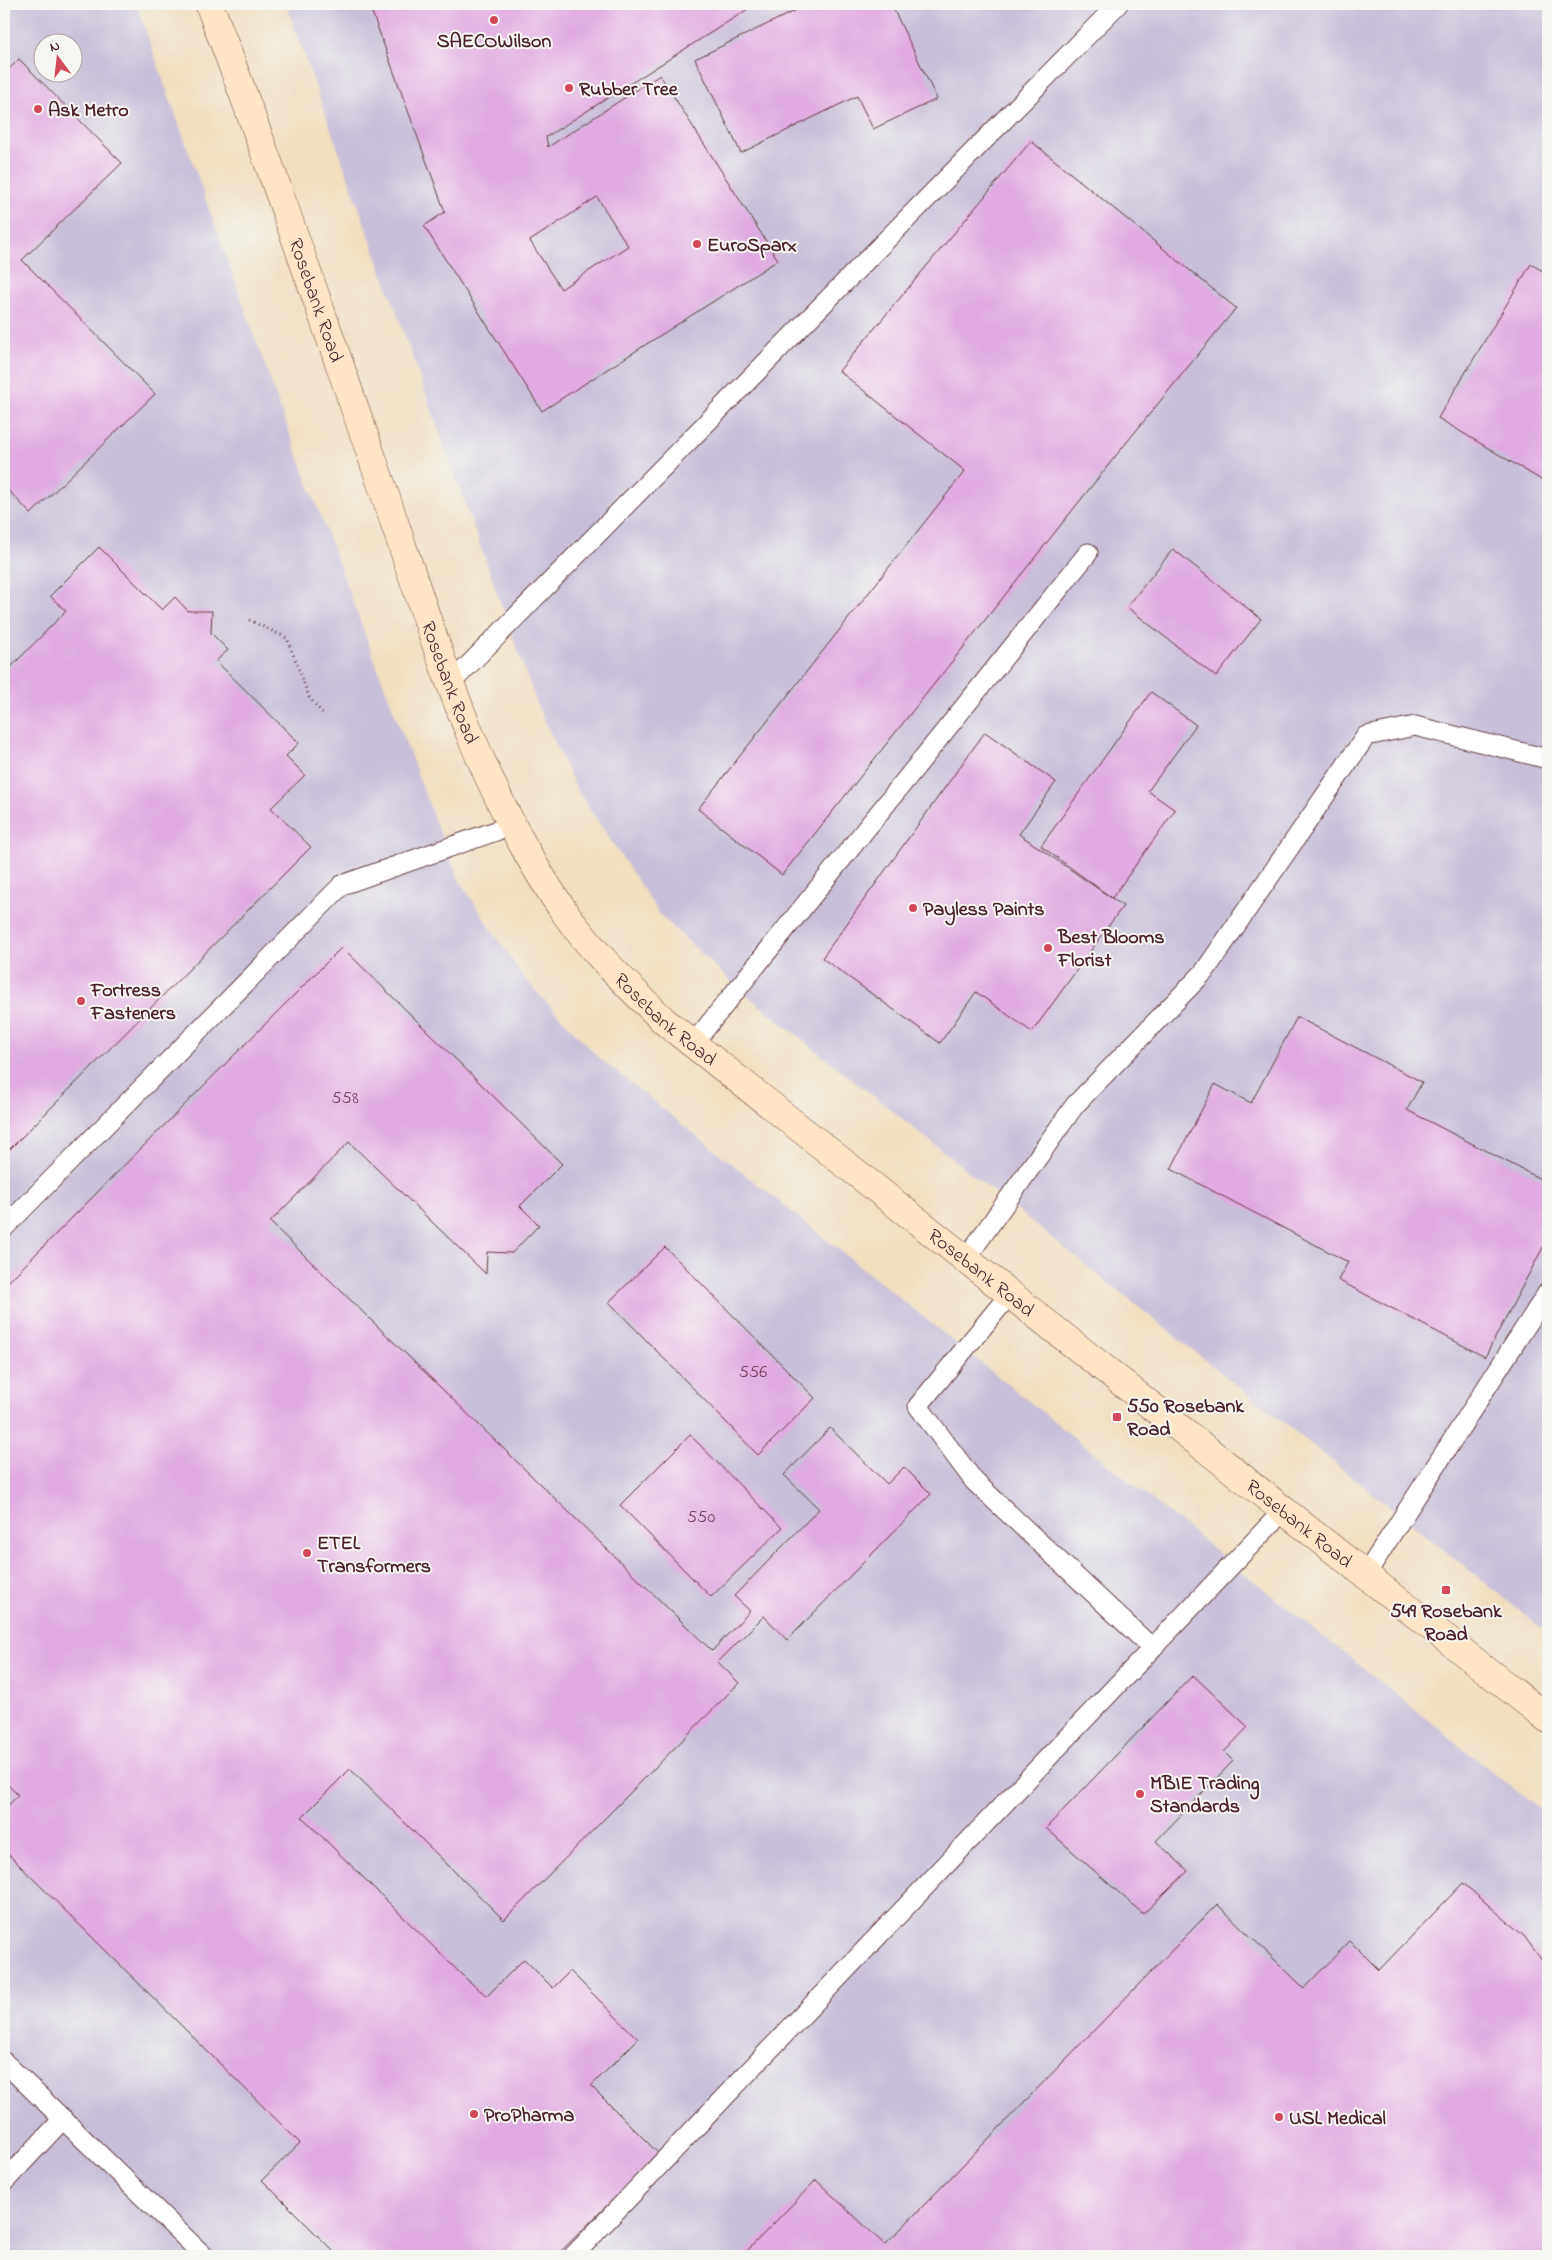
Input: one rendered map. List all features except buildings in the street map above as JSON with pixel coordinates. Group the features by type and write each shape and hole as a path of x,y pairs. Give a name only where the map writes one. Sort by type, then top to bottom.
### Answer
{"main road":[{"name":"Rosebank Road","path":"209,4 340,366 451,683 482,761 513,825 536,867 569,918 609,966 664,1021 1548,1719"}],"lane":[{"path":"451,683 1118,4"},
{"path":"693,1044 1088,553"},
{"path":"965,1260 1074,1105 1204,972 1366,736 1416,726 1548,759"},
{"path":"4,1228 342,885 513,825"},
{"path":"1366,1574 1548,1292"},
{"path":"1009,1295 918,1406 974,1481 1152,1648"},
{"path":"572,2256 1284,1510"},
{"path":"4,2062 204,2256"},
{"path":"4,2182 63,2119"}],"path":[{"path":"249,620 287,638 309,697 322,713"}],"shaded area":[{"path":"4,4 136,4 282,413 438,829 461,883 523,977 598,1057 1548,1816 1548,2256 4,2256"},
{"path":"286,4 1548,4 1548,1633 739,989 661,916 577,790 538,707"}],"place":[{"name":"SAECOWilson","path":"494,20"},
{"name":"Rubber Tree","path":"569,88"},
{"name":"Ask Metro","path":"38,109"},
{"name":"EuroSparx","path":"697,244"},
{"name":"Payless Paints","path":"913,908"},
{"name":"Best Blooms Florist","path":"1048,948"},
{"name":"Fortress Fasteners","path":"81,1001"},
{"name":"550 Rosebank Road","path":"1117,1417"},
{"name":"ETEL Transformers","path":"307,1553"},
{"name":"549 Rosebank Road","path":"1446,1590"},
{"name":"MBIE Trading Standards","path":"1140,1794"},
{"name":"ProPharma","path":"474,2114"},
{"name":"USL Medical","path":"1279,2117"}]}
